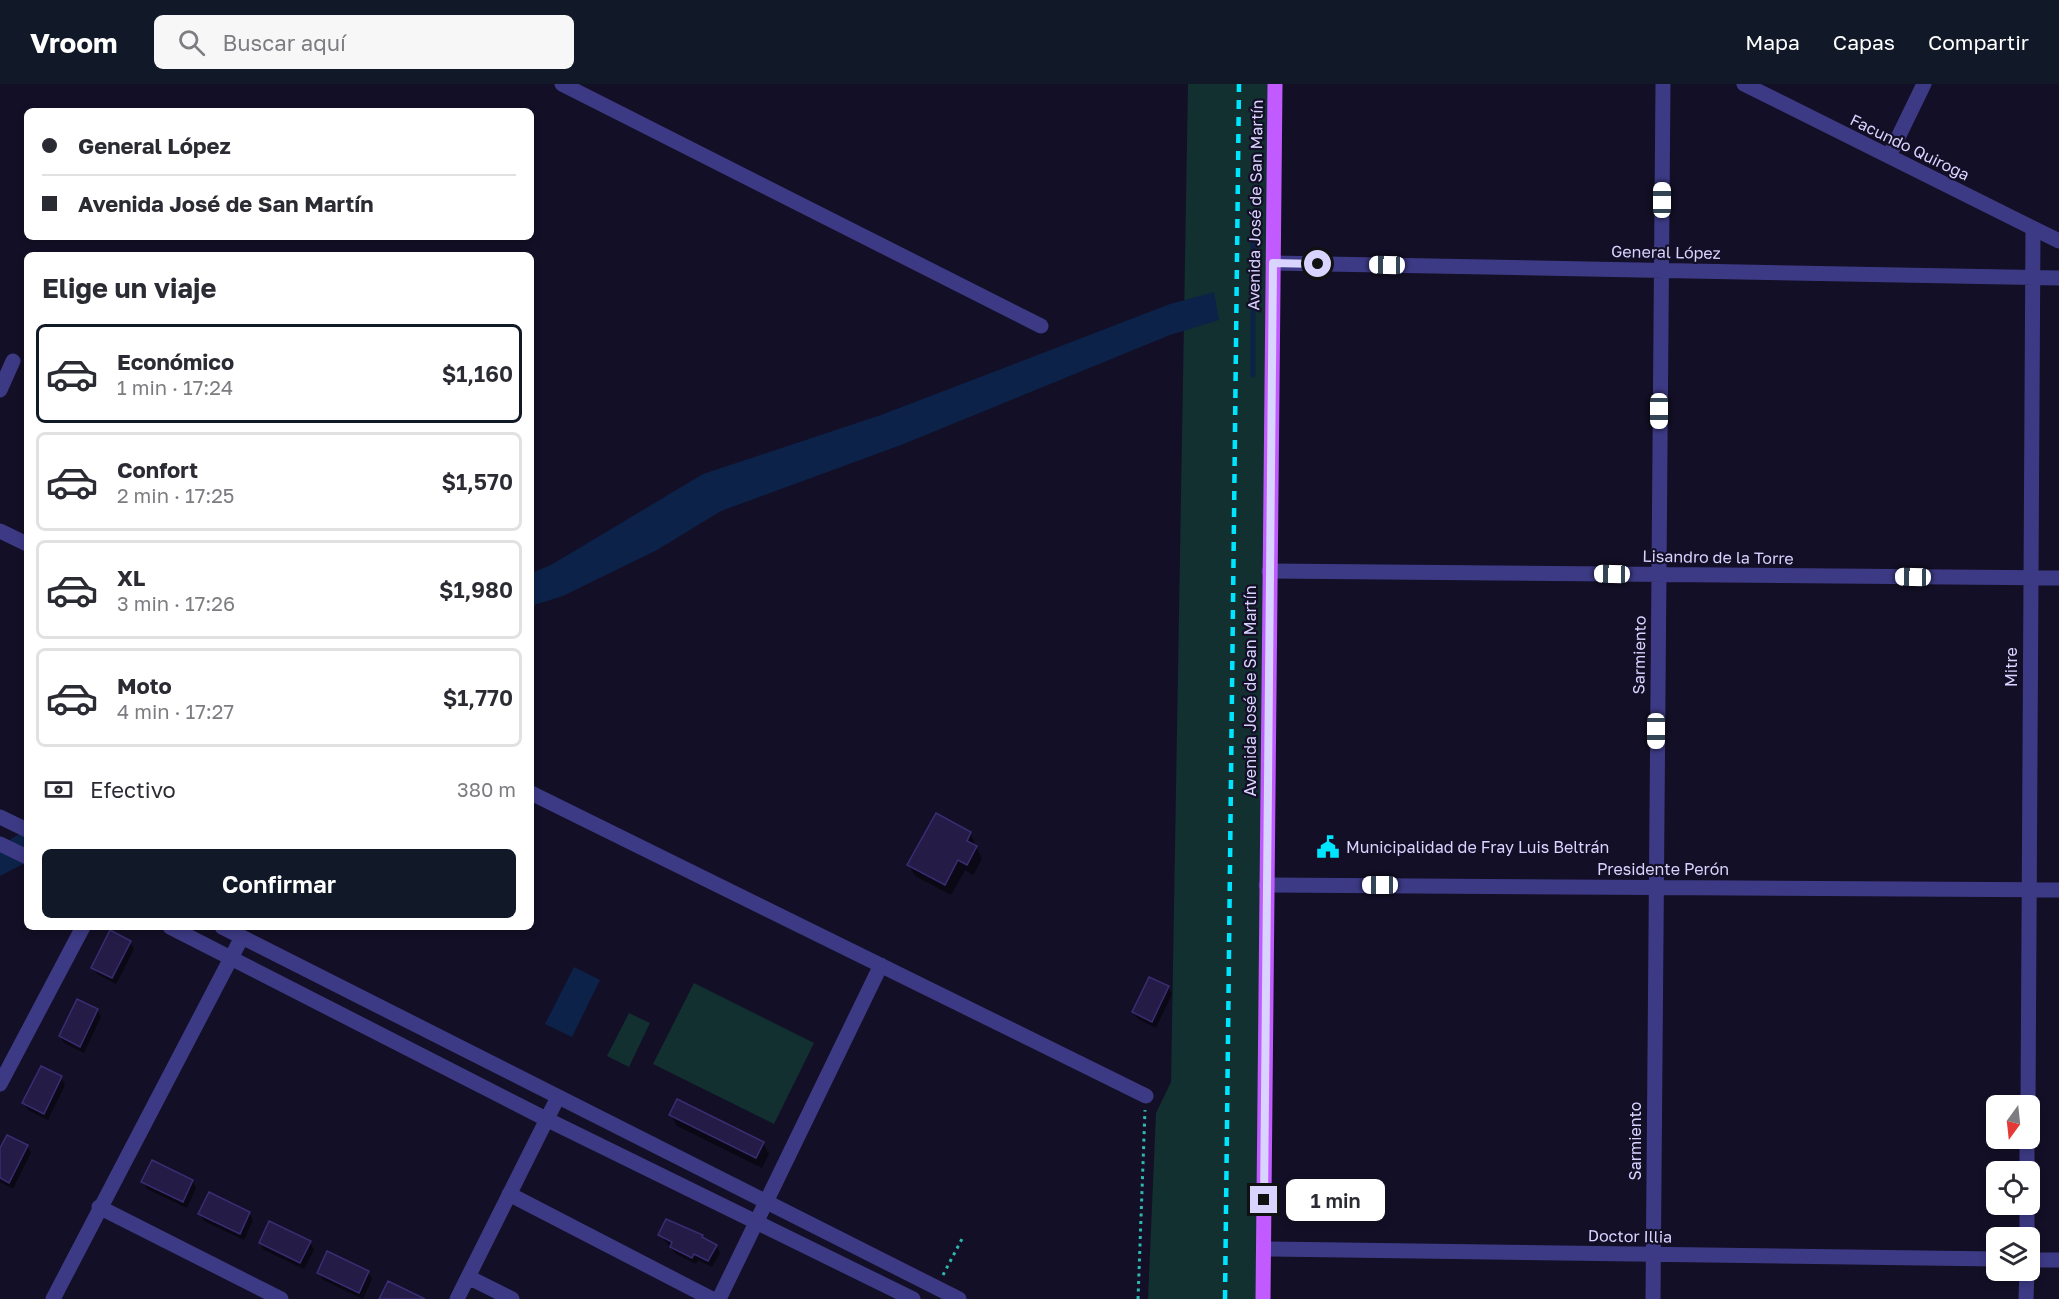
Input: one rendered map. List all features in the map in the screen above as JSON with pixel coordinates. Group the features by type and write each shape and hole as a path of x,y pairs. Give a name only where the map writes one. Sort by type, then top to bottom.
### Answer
{"main road":[{"name":"Avenida José de San Martín","path":"1263,1299 1275,84"}],"street":[{"path":"562,84 1041,326"},
{"name":"Sarmiento","path":"1653,1299 1654,887 1663,84"},
{"name":"Facundo Quiroga","path":"1744,84 2059,241"},
{"path":"1888,156 1924,84"},
{"name":"Mitre","path":"2028,1095 2029,578 2033,228"},
{"name":"General López","path":"1273,263 2059,278"},
{"path":"0,390 13,361"},
{"path":"0,531 24,543"},
{"name":"Lisandro de la Torre","path":"1269,571 2059,578"},
{"path":"534,794 1146,1096"},
{"path":"0,817 24,829"},
{"path":"0,844 24,856"},
{"name":"Presidente Perón","path":"1266,885 2059,890"},
{"path":"0,1084 81,930"},
{"path":"176,930 546,1119 913,1299 921,1280"},
{"path":"228,930 948,1295"},
{"path":"53,1299 99,1207 242,937"},
{"path":"719,1299 881,965"},
{"path":"457,1299 558,1097"},
{"path":"509,1194 712,1299"},
{"path":"99,1207 281,1299"},
{"name":"Doctor Illia","path":"1264,1250 1986,1259"},
{"path":"2040,1260 2059,1260"},
{"path":"468,1277 512,1299"},
{"path":"2026,1299 2027,1281"}],"path":[{"path":"1138,1299 1146,1096"},
{"path":"948,1295 963,1237"}],"green space":[{"path":"1188,84 1275,84 1263,1299 1148,1299 1156,1113 1171,1082"},
{"path":"694,983 814,1043 774,1124 653,1064"},
{"path":"629,1013 650,1023 629,1067 607,1056"}],"water":[{"path":"1214,292 1219,320 1170,335 901,445 721,511 657,550 563,596 534,605 534,572 551,565 703,474 881,415 1170,304"},
{"path":"24,831 24,864 0,876 0,846"},
{"path":"574,967 600,980 572,1037 545,1024"}],"building":[{"path":"936,813 971,832 967,841 977,846 967,865 958,860 945,885 907,865"},
{"path":"110,930 131,941 112,978 91,968"},
{"path":"1149,977 1169,986 1152,1022 1132,1012"},
{"path":"77,999 98,1009 80,1047 59,1036"},
{"path":"41,1066 62,1076 44,1114 22,1103"},
{"path":"677,1099 764,1142 756,1158 669,1115"},
{"path":"7,1135 28,1145 9,1183 0,1178 0,1148"},
{"path":"152,1160 193,1180 183,1202 141,1182"},
{"path":"209,1192 250,1212 240,1234 198,1214"},
{"path":"666,1219 703,1235 702,1237 717,1245 708,1261 694,1254 692,1258 670,1247 672,1242 658,1235"},
{"path":"269,1221 311,1241 300,1263 259,1243"},
{"path":"327,1251 369,1271 359,1293 317,1273"},
{"path":"388,1281 425,1299 379,1299"}],"waterway":[{"path":"1253,240 1253,375"}],"railway":[{"path":"1225,1299 1239,84"}],"place":[{"name":"Municipalidad de Fray Luis Beltrán","path":"1328,847"}],"route":[{"path":"1264,1200 1273,263 1318,264"}]}
